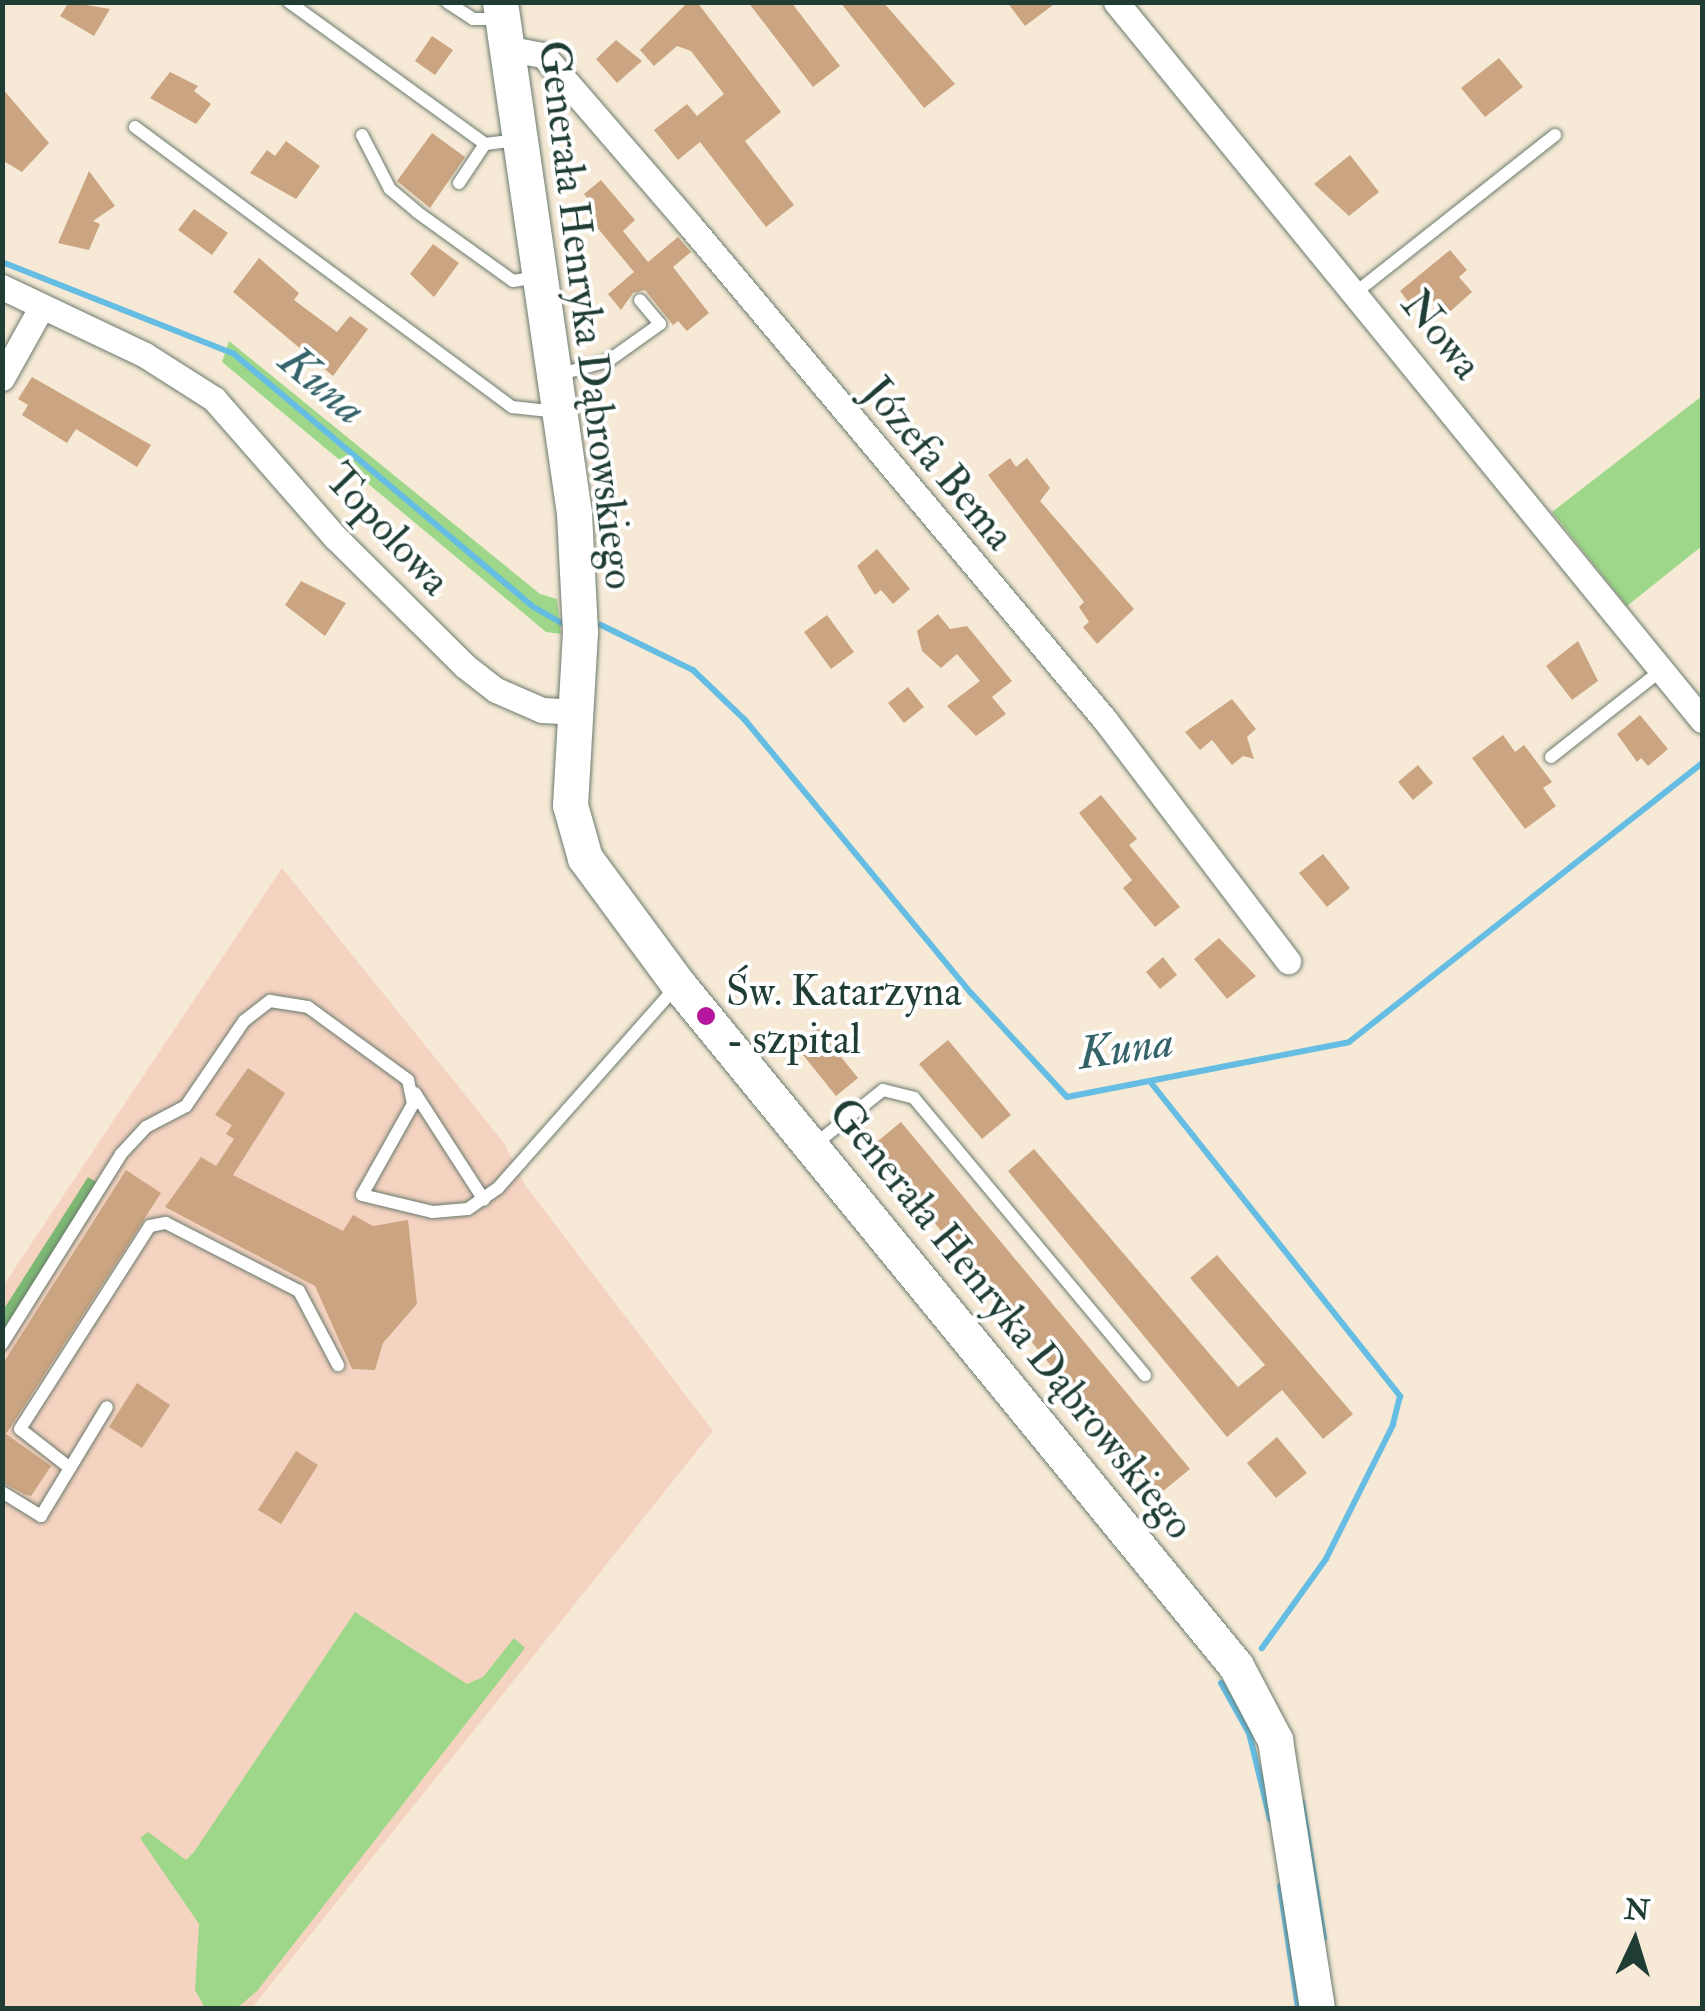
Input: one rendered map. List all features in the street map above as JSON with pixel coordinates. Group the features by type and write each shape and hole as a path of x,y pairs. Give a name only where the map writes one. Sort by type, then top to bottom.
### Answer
{"street":[{"name":"Nowa","path":"1116,2 1702,720"},
{"name":"Generała Henryka Dąbrowskiego","path":"503,23 542,276 580,580 570,806 585,858 678,984 1236,1666 1275,1740 1318,2008"},
{"name":"Józefa Bema","path":"503,23 542,54 665,196 1105,720 1288,961"},
{"name":"Topolowa","path":"2,286 146,356 214,399 398,602 496,690 542,710 575,712"},
{"path":"2,378 42,306"}],"lane":[{"path":"289,2 485,144 520,140"},
{"path":"446,2 473,19 503,23"},
{"path":"135,127 512,408 560,412"},
{"path":"1355,293 1555,134"},
{"path":"362,135 390,189 417,212 513,281 542,276"},
{"path":"459,183 485,144"},
{"path":"555,375 608,361 660,324 640,300"},
{"path":"1551,757 1663,669"},
{"path":"413,1090 413,1104 362,1195 433,1212 468,1209 484,1200 678,984"},
{"path":"2,1344 121,1154 146,1127 186,1106 244,1021 270,1001 308,1006 392,1064 484,1200"},
{"path":"812,1146 882,1090 914,1098 1145,1376"},
{"path":"70,1468 20,1430 150,1226 166,1224 299,1291 338,1365"},
{"path":"2,1492 41,1516 107,1406"}],"shaded area":[{"path":"282,868 504,1143 525,1185 713,1431 252,2008 3,2008 3,1286"}],"green space":[{"path":"229,341 540,594 557,599 561,634 546,632 222,362"},
{"path":"1702,396 1702,546 1627,606 1552,512"},
{"path":"88,1177 98,1183 3,1339 2,1312"},
{"path":"355,1612 467,1684 483,1677 514,1638 525,1648 257,1991 237,2008 205,2008 195,1990 199,1924 140,1838 148,1832 186,1860 194,1852"}],"building":[{"path":"69,2 110,9 94,36 60,16"},
{"path":"688,2 697,2 781,112 745,141 794,205 766,227 700,142 678,160 654,130 687,104 697,116 724,94 691,51 677,46 654,66 640,50"},
{"path":"748,2 791,2 840,66 813,87"},
{"path":"840,2 883,2 955,84 924,108"},
{"path":"1007,2 1057,2 1025,26"},
{"path":"432,36 453,50 435,75 415,61"},
{"path":"616,40 642,61 617,83 596,59"},
{"path":"1499,58 1523,87 1485,117 1461,88"},
{"path":"170,72 198,86 194,91 211,104 196,124 150,98"},
{"path":"2,88 49,143 22,172 2,160"},
{"path":"432,133 465,157 430,208 397,181"},
{"path":"286,141 320,166 296,199 250,173 267,150 275,156"},
{"path":"1350,155 1379,192 1349,216 1314,184"},
{"path":"89,171 115,206 93,221 100,224 89,250 58,243"},
{"path":"601,180 635,220 623,231 648,262 678,237 691,252 673,267 709,313 687,331 678,321 673,325 645,290 633,293 621,310 608,294 634,272 581,208 589,201 584,194"},
{"path":"194,209 228,233 212,255 178,230"},
{"path":"433,244 459,263 434,297 410,274"},
{"path":"1450,250 1467,270 1459,277 1472,292 1445,316 1429,296 1414,309 1400,291"},
{"path":"259,258 299,293 294,300 337,332 350,316 368,329 333,376 233,292"},
{"path":"32,377 151,445 137,467 76,429 67,443 22,415 28,405 18,399"},
{"path":"1010,458 1016,467 1027,458 1050,488 1040,501 1134,609 1097,644 1083,627 1089,622 1079,607 1084,602 988,475"},
{"path":"877,549 910,589 893,604 881,590 875,595 857,566"},
{"path":"301,581 346,603 325,636 285,605"},
{"path":"938,614 950,629 967,626 1012,681 992,697 1006,714 976,736 947,706 980,681 957,654 941,668 922,651 917,631"},
{"path":"827,615 854,652 831,669 804,632"},
{"path":"1578,641 1598,681 1572,700 1546,666"},
{"path":"908,687 924,707 904,723 888,703"},
{"path":"1232,699 1256,729 1247,737 1254,759 1243,756 1232,765 1212,740 1200,750 1185,732"},
{"path":"1640,715 1668,749 1648,766 1641,758 1637,762 1617,734"},
{"path":"1503,735 1515,752 1524,745 1552,782 1543,788 1556,806 1525,829 1472,758"},
{"path":"1418,765 1433,783 1413,800 1398,782"},
{"path":"1101,795 1137,839 1129,845 1180,907 1155,927 1123,888 1132,880 1079,813"},
{"path":"1323,854 1350,888 1327,907 1299,873"},
{"path":"1219,938 1256,976 1227,999 1194,959"},
{"path":"1163,957 1177,975 1160,989 1146,972"},
{"path":"817,1027 858,1078 836,1096 795,1045"},
{"path":"948,1040 1011,1115 982,1139 919,1064"},
{"path":"248,1068 285,1093 233,1175 343,1231 353,1215 373,1226 408,1220 417,1304 383,1343 375,1370 352,1369 315,1286 165,1207 201,1157 216,1166 234,1139 226,1134 232,1125 215,1115"},
{"path":"901,1122 1190,1469 1157,1496 872,1146"},
{"path":"1034,1149 1238,1387 1265,1365 1190,1278 1217,1255 1353,1414 1323,1439 1282,1390 1227,1437 1008,1171"},
{"path":"126,1170 161,1193 6,1434 51,1466 31,1496 26,1495 2,1482 2,1365"},
{"path":"137,1383 170,1405 142,1448 109,1427"},
{"path":"1277,1437 1307,1473 1276,1498 1247,1463"},
{"path":"296,1451 318,1465 281,1524 258,1510"}],"waterway":[{"name":"Kuna","path":"2,262 234,354 532,606 561,623"},
{"name":"Kuna","path":"601,625 693,670 745,720 972,994 1067,1097 1349,1042 1702,763"},
{"path":"1152,1084 1400,1396 1393,1425 1326,1559 1262,1648"},
{"path":"1221,1683 1249,1733 1270,1819"},
{"path":"1302,1802 1324,1938"},
{"path":"1280,1886 1298,2008"}],"place":[{"name":"Św. Katarzyna - szpital","path":"706,1016"}]}
